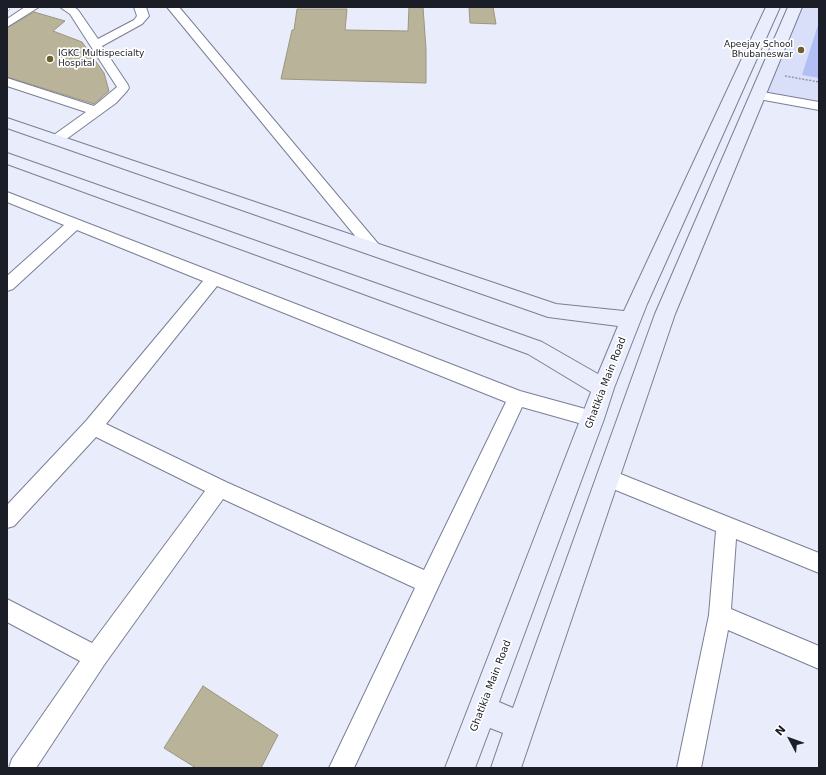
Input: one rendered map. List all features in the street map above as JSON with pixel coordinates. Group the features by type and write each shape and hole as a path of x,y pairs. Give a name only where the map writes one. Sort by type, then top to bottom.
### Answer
{"street":[{"path":"7,24 33,7"},
{"path":"56,140 96,112 123,88 74,12 66,7"},
{"path":"96,45 138,22 143,16 140,7"},
{"path":"173,7 375,250"},
{"name":"Ghatikia Main Road","path":"460,768 593,418 603,388 631,320 772,7"},
{"path":"506,768 665,314 795,7"},
{"path":"7,82 96,112"},
{"path":"757,96 819,106"},
{"path":"7,123 556,312 631,320"},
{"path":"7,158 535,348 603,388"},
{"path":"7,197 517,398 593,418"},
{"path":"682,206 707,214"},
{"path":"7,285 76,224"},
{"path":"7,519 93,427 214,279"},
{"path":"340,768 517,398"},
{"path":"93,427 219,488 428,583"},
{"path":"608,478 819,563"},
{"path":"21,768 96,657 219,488"},
{"path":"689,768 720,615 727,525"},
{"path":"7,610 96,657"},
{"path":"720,615 819,658"},
{"path":"482,710 521,726"}],"path":[{"path":"767,73 819,82"}],"shaded area":[{"name":"Apeejay School Bhubaneswar","path":"801,7 819,7 819,102 765,93"},
{"path":"819,22 819,78 802,75"}],"building":[{"path":"409,7 423,7 426,49 426,83 281,79 292,30 294,30 297,9 347,9 345,30 408,31"},
{"path":"469,7 493,7 496,24 470,23"},
{"name":"IGKC Multispecialty Hospital","path":"34,12 65,21 53,31 82,42 104,73 109,91 94,104 7,77 7,28"},
{"path":"203,686 278,735 261,768 196,768 164,748"}],"place":[{"name":"Apeejay School Bhubaneswar","path":"801,50"},
{"name":"IGKC Multispecialty Hospital","path":"50,59"}]}
